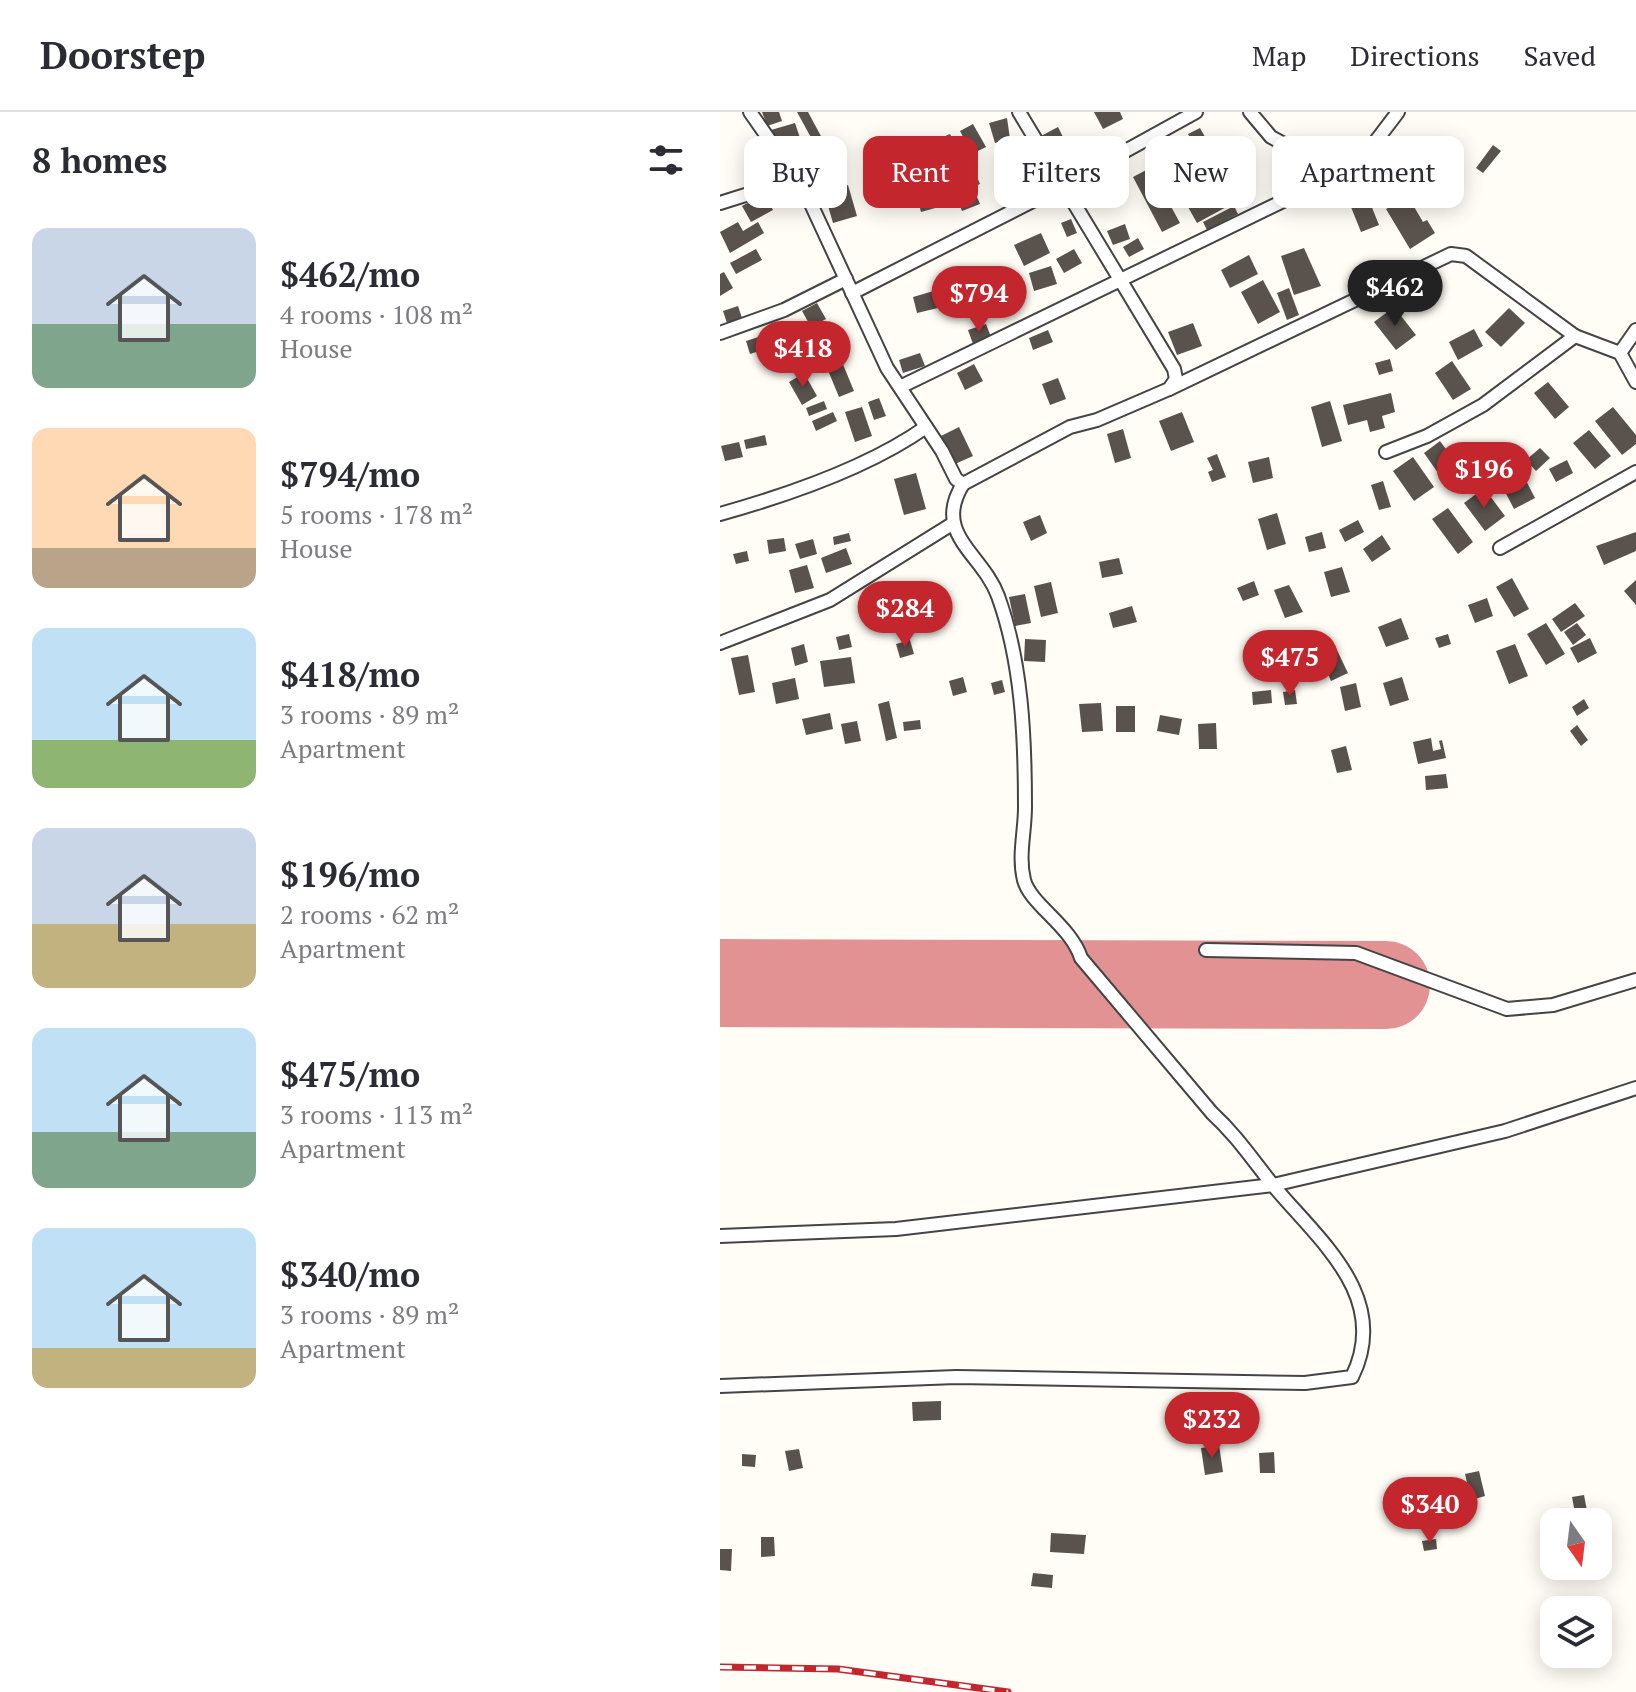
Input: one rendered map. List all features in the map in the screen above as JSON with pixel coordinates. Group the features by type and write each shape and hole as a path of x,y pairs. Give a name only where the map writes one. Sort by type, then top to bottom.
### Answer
{"street":[{"path":"750,112 766,136"},
{"path":"1019,112 1033,136"},
{"path":"1129,149 1196,112"},
{"path":"1250,112 1272,138"},
{"path":"1380,136 1398,112"},
{"path":"720,203 744,195"},
{"path":"900,387 1272,207"},
{"path":"814,208 882,358 956,479 963,484"},
{"path":"852,293 1019,208"},
{"path":"1075,208 1174,369 1176,379 1169,389"},
{"path":"720,1386 956,1377 1212,1384 1305,1383 1352,1377 1361,1334 1359,1303 1351,1282 1330,1247 1273,1185 1236,1135 1212,1113 1081,958 1076,941 1025,885 1021,863 1025,810 1021,694 998,594 952,524 953,500 963,484 1070,427 1097,420 1169,389 1451,254 1466,256 1575,336 1620,353 1636,382"},
{"path":"720,333 784,310 846,279"},
{"path":"1620,353 1636,330"},
{"path":"1386,452 1427,436 1483,405 1575,336"},
{"path":"720,514 789,493 886,452 926,427"},
{"path":"1500,548 1636,472"},
{"path":"720,643 830,600 952,524"},
{"path":"1206,950 1356,953 1507,1009 1553,1005 1636,980"},
{"path":"720,1236 896,1229 1273,1185 1505,1131 1636,1088"}],"building":[{"path":"762,112 779,112 782,121 767,126"},
{"path":"797,112 808,112 821,136 810,136"},
{"path":"1094,112 1120,112 1123,119 1103,129"},
{"path":"1007,118 1010,136 994,136 994,140 989,123"},
{"path":"795,123 799,136 773,136 771,130"},
{"path":"973,124 986,147 978,151 978,136 963,136 960,131"},
{"path":"1058,127 1062,136 1041,136"},
{"path":"1200,128 1205,136 1189,136"},
{"path":"1493,145 1501,151 1483,173 1476,168"},
{"path":"1145,171 1145,200 1133,177"},
{"path":"847,185 857,216 833,223 829,208 847,208"},
{"path":"742,206 772,208 773,210 751,222"},
{"path":"1149,208 1172,208 1180,223 1162,232"},
{"path":"1189,208 1224,208 1197,223"},
{"path":"1230,208 1235,208 1238,214 1207,230 1203,222"},
{"path":"1351,208 1372,208 1379,225 1361,232"},
{"path":"1415,208 1423,222 1427,220 1435,233 1410,249 1386,209"},
{"path":"1071,219 1077,233 1067,237 1061,223"},
{"path":"738,222 743,231 758,222 764,233 730,253 720,232"},
{"path":"1125,224 1130,239 1113,245 1107,231"},
{"path":"1041,233 1050,253 1024,266 1014,245"},
{"path":"1138,238 1144,249 1129,257 1123,247"},
{"path":"1304,248 1321,286 1294,295 1281,256"},
{"path":"756,249 762,260 736,274 730,263"},
{"path":"1074,249 1082,263 1064,273 1056,259"},
{"path":"1249,255 1258,274 1230,288 1221,270"},
{"path":"1051,266 1057,284 1034,291 1029,273"},
{"path":"724,272 733,288 720,296 720,274"},
{"path":"1263,280 1280,312 1258,324 1241,292"},
{"path":"1014,282 1018,294 999,300 996,287"},
{"path":"1289,288 1299,315 1287,320 1277,293"},
{"path":"937,290 942,307 917,313 913,297"},
{"path":"817,303 826,319 811,327 802,311"},
{"path":"738,306 742,318 727,323 723,311"},
{"path":"1394,307 1416,335 1396,350 1374,322"},
{"path":"1509,308 1525,323 1501,347 1485,332"},
{"path":"799,323 805,339 796,342 790,326"},
{"path":"1193,323 1202,346 1177,355 1168,332"},
{"path":"986,324 991,337 973,344 968,330"},
{"path":"1474,329 1483,346 1458,360 1449,342"},
{"path":"1048,330 1053,342 1033,350 1029,338"},
{"path":"768,334 772,347 750,354 746,341"},
{"path":"920,353 925,366 903,373 899,360"},
{"path":"1390,359 1393,371 1379,375 1375,363"},
{"path":"1452,361 1471,389 1453,400 1435,373"},
{"path":"842,362 854,391 839,397 827,368"},
{"path":"974,364 983,381 965,390 957,373"},
{"path":"804,373 817,396 802,405 789,382"},
{"path":"1058,378 1066,399 1050,405 1042,384"},
{"path":"1548,382 1569,407 1555,419 1534,393"},
{"path":"1391,393 1395,412 1382,416 1385,428 1370,432 1367,420 1348,425 1343,405"},
{"path":"879,398 886,416 874,420 868,402"},
{"path":"824,401 827,409 809,416 806,408"},
{"path":"1330,401 1342,441 1322,447 1311,407"},
{"path":"862,407 872,436 855,442 845,412"},
{"path":"1613,407 1636,435 1636,444 1622,455 1595,421"},
{"path":"833,412 837,421 816,431 812,421"},
{"path":"1182,412 1194,442 1171,451 1159,421"},
{"path":"959,427 973,456 955,464 941,436"},
{"path":"1123,429 1131,458 1115,463 1107,434"},
{"path":"1589,430 1611,456 1595,469 1573,443"},
{"path":"765,435 767,445 746,449 744,440"},
{"path":"1440,441 1460,468 1443,480 1424,453"},
{"path":"739,442 743,457 725,461 721,446"},
{"path":"1540,448 1550,458 1536,471 1526,460"},
{"path":"1217,454 1226,477 1212,482 1208,472 1213,470 1207,458"},
{"path":"1269,457 1273,478 1253,483 1248,462"},
{"path":"1413,457 1434,487 1414,501 1393,471"},
{"path":"1567,460 1573,473 1556,482 1549,469"},
{"path":"1519,467 1535,498 1514,509 1498,478"},
{"path":"916,473 926,509 904,515 894,479"},
{"path":"1383,481 1391,507 1379,510 1371,485"},
{"path":"1484,488 1505,516 1485,531 1464,503"},
{"path":"1448,508 1473,542 1458,554 1432,519"},
{"path":"1277,513 1286,544 1267,550 1258,519"},
{"path":"1040,515 1047,533 1031,541 1023,522"},
{"path":"1358,520 1364,532 1345,542 1339,530"},
{"path":"1322,532 1326,548 1309,552 1305,537"},
{"path":"1636,532 1636,551 1604,565 1596,546"},
{"path":"849,533 851,541 834,545 833,537"},
{"path":"1382,535 1391,549 1372,562 1363,549"},
{"path":"784,538 786,551 769,554 767,540"},
{"path":"813,539 817,554 800,559 795,544"},
{"path":"846,548 852,564 826,573 821,558"},
{"path":"747,551 749,561 736,564 733,554"},
{"path":"1119,558 1123,574 1102,578 1099,562"},
{"path":"807,565 814,588 795,593 789,570"},
{"path":"1342,567 1350,592 1331,597 1324,572"},
{"path":"1512,578 1529,609 1514,617 1496,587"},
{"path":"1636,580 1636,605 1624,591"},
{"path":"1254,581 1259,595 1243,601 1237,588"},
{"path":"1051,582 1058,613 1041,617 1034,586"},
{"path":"1289,585 1303,612 1285,618 1274,590"},
{"path":"1025,594 1031,623 1015,626 1009,597"},
{"path":"1487,598 1493,616 1475,623 1468,605"},
{"path":"1575,603 1585,616 1561,632 1552,619"},
{"path":"1132,606 1137,622 1113,628 1109,613"},
{"path":"1401,618 1409,639 1386,647 1378,627"},
{"path":"1546,623 1565,654 1546,665 1527,634"},
{"path":"1577,623 1586,635 1573,645 1564,632"},
{"path":"849,634 852,647 839,650 836,637"},
{"path":"1448,634 1451,644 1439,648 1435,638"},
{"path":"1590,638 1597,653 1578,663 1570,648"},
{"path":"1025,639 1046,640 1045,662 1024,661"},
{"path":"910,640 914,654 900,658 896,644"},
{"path":"804,644 808,662 795,666 791,648"},
{"path":"1515,644 1528,676 1509,684 1496,651"},
{"path":"1335,646 1348,673 1331,681 1319,654"},
{"path":"748,655 755,692 739,695 731,658"},
{"path":"851,657 855,683 824,687 820,661"},
{"path":"1299,669 1300,680 1277,681 1276,670"},
{"path":"963,677 967,692 953,696 949,681"},
{"path":"1402,677 1409,700 1390,706 1383,683"},
{"path":"795,678 799,699 776,704 772,683"},
{"path":"1002,680 1005,692 994,695 991,683"},
{"path":"1356,683 1361,707 1345,711 1340,687"},
{"path":"1271,690 1272,703 1253,705 1252,692"},
{"path":"1295,690 1297,704 1285,705 1283,692"},
{"path":"1584,699 1589,708 1577,716 1572,707"},
{"path":"889,701 897,738 886,741 878,704"},
{"path":"1101,703 1103,731 1082,732 1079,704"},
{"path":"1116,706 1135,706 1135,732 1116,732"},
{"path":"830,713 833,729 806,735 802,719"},
{"path":"1160,715 1182,719 1179,735 1157,731"},
{"path":"920,720 921,729 904,731 903,722"},
{"path":"857,721 861,741 845,744 841,724"},
{"path":"1216,723 1217,749 1199,749 1198,724"},
{"path":"1577,725 1588,740 1581,746 1570,731"},
{"path":"1431,738 1433,751 1441,749 1439,741 1442,740 1446,758 1418,764 1413,742"},
{"path":"1346,746 1352,770 1337,773 1331,750"},
{"path":"1446,774 1448,788 1426,790 1425,776"},
{"path":"941,1401 941,1420 913,1421 912,1402"},
{"path":"1205,1401 1220,1401 1221,1428 1206,1429"},
{"path":"1219,1445 1223,1472 1205,1475 1201,1448"},
{"path":"799,1449 803,1468 789,1471 785,1451"},
{"path":"1274,1452 1275,1473 1260,1473 1259,1453"},
{"path":"742,1454 756,1455 755,1467 742,1466"},
{"path":"1479,1471 1485,1496 1471,1500 1465,1474"},
{"path":"1584,1495 1586,1508 1574,1508 1572,1497"},
{"path":"1051,1533 1086,1535 1084,1554 1050,1552"},
{"path":"761,1537 774,1537 775,1556 761,1557"},
{"path":"1436,1539 1437,1549 1424,1551 1422,1541"},
{"path":"720,1549 732,1549 731,1571 720,1570"},
{"path":"1033,1573 1053,1575 1052,1588 1031,1586"}],"runway":[{"path":"720,983 1386,985"}],"railway":[{"path":"720,1667 838,1669 1008,1692"}]}
